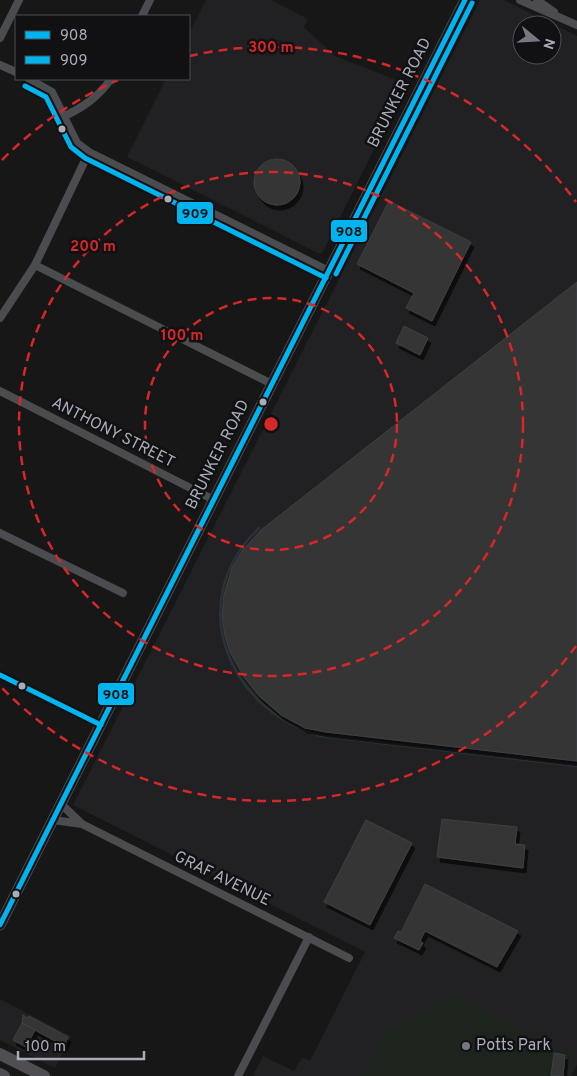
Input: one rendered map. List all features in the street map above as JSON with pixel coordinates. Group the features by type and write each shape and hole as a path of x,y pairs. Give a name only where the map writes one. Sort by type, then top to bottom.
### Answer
{"highway":[{"path":"0,1054 44,1076"},
{"path":"0,1074 4,1076"}],"main road":[{"name":"BRUNKER ROAD","path":"0,925 465,0"}],"street":[{"path":"0,38 19,0"},
{"path":"142,15 150,0"},
{"path":"520,0 540,10 555,13"},
{"path":"537,0 577,25"},
{"path":"0,64 15,72"},
{"path":"31,80 52,92 77,143 88,152 329,271"},
{"path":"65,116 85,106 101,94 110,80"},
{"path":"0,318 35,266 88,152"},
{"path":"35,266 272,384"},
{"name":"ANTHONY STREET","path":"0,391 214,500"},
{"path":"0,533 123,593"},
{"path":"0,675 101,725"},
{"name":"GRAF AVENUE","path":"61,804 82,824 349,958"},
{"name":"GRAF AVENUE","path":"53,820 82,824"},
{"path":"238,1076 309,938"}],"shaded area":[{"path":"206,0 271,0 308,19 304,27 335,56 407,84 322,253 318,253 127,157 166,80 190,80 190,32"},
{"path":"480,0 504,0 534,15 512,15 512,65 562,65 562,29 577,36 577,1065 571,1076 253,1076 263,1056 294,1071 302,1057 310,1061 365,952 73,805"},
{"name":"Potts Park","path":"452,996 576,1056 566,1076 363,1076 383,1035 429,1007"},
{"path":"0,999 71,1036 55,1068 0,1040"}],"building":[{"path":"277,159 290,163 296,169 300,182 296,195 290,201 277,205 264,201 258,195 254,182 258,169 264,163"},
{"path":"389,201 471,242 432,321 406,308 414,293 357,264"},
{"path":"577,282 577,761 326,732 305,728 281,715 259,696 244,677 230,652 225,636 222,616 224,595 232,568 242,551 261,530"},
{"path":"404,326 428,338 420,355 396,343"},
{"path":"442,819 517,827 515,844 525,845 523,868 437,857"},
{"path":"366,820 412,843 370,925 324,902"},
{"path":"425,884 518,931 497,967 425,931 420,941 423,943 419,950 394,938 398,931 401,932"},
{"path":"23,1015 28,1018 29,1016 68,1037 64,1046 22,1023"},
{"path":"22,1023 35,1030 26,1047 13,1040"},
{"path":"554,1053 565,1055 563,1076 551,1076"}],"waterway":[{"path":"259,528 236,557 223,587 220,619 226,649 240,678 261,703 288,723 321,736 577,766"}],"transit line":[{"name":"908","path":"0,925 465,0"},
{"name":"909","path":"336,274 472,3"},
{"name":"909","path":"25,86 46,97 71,147 85,158 326,278"},
{"name":"908","path":"0,675 101,725"}],"place":[{"name":"Potts Park","path":"466,1046"}]}
